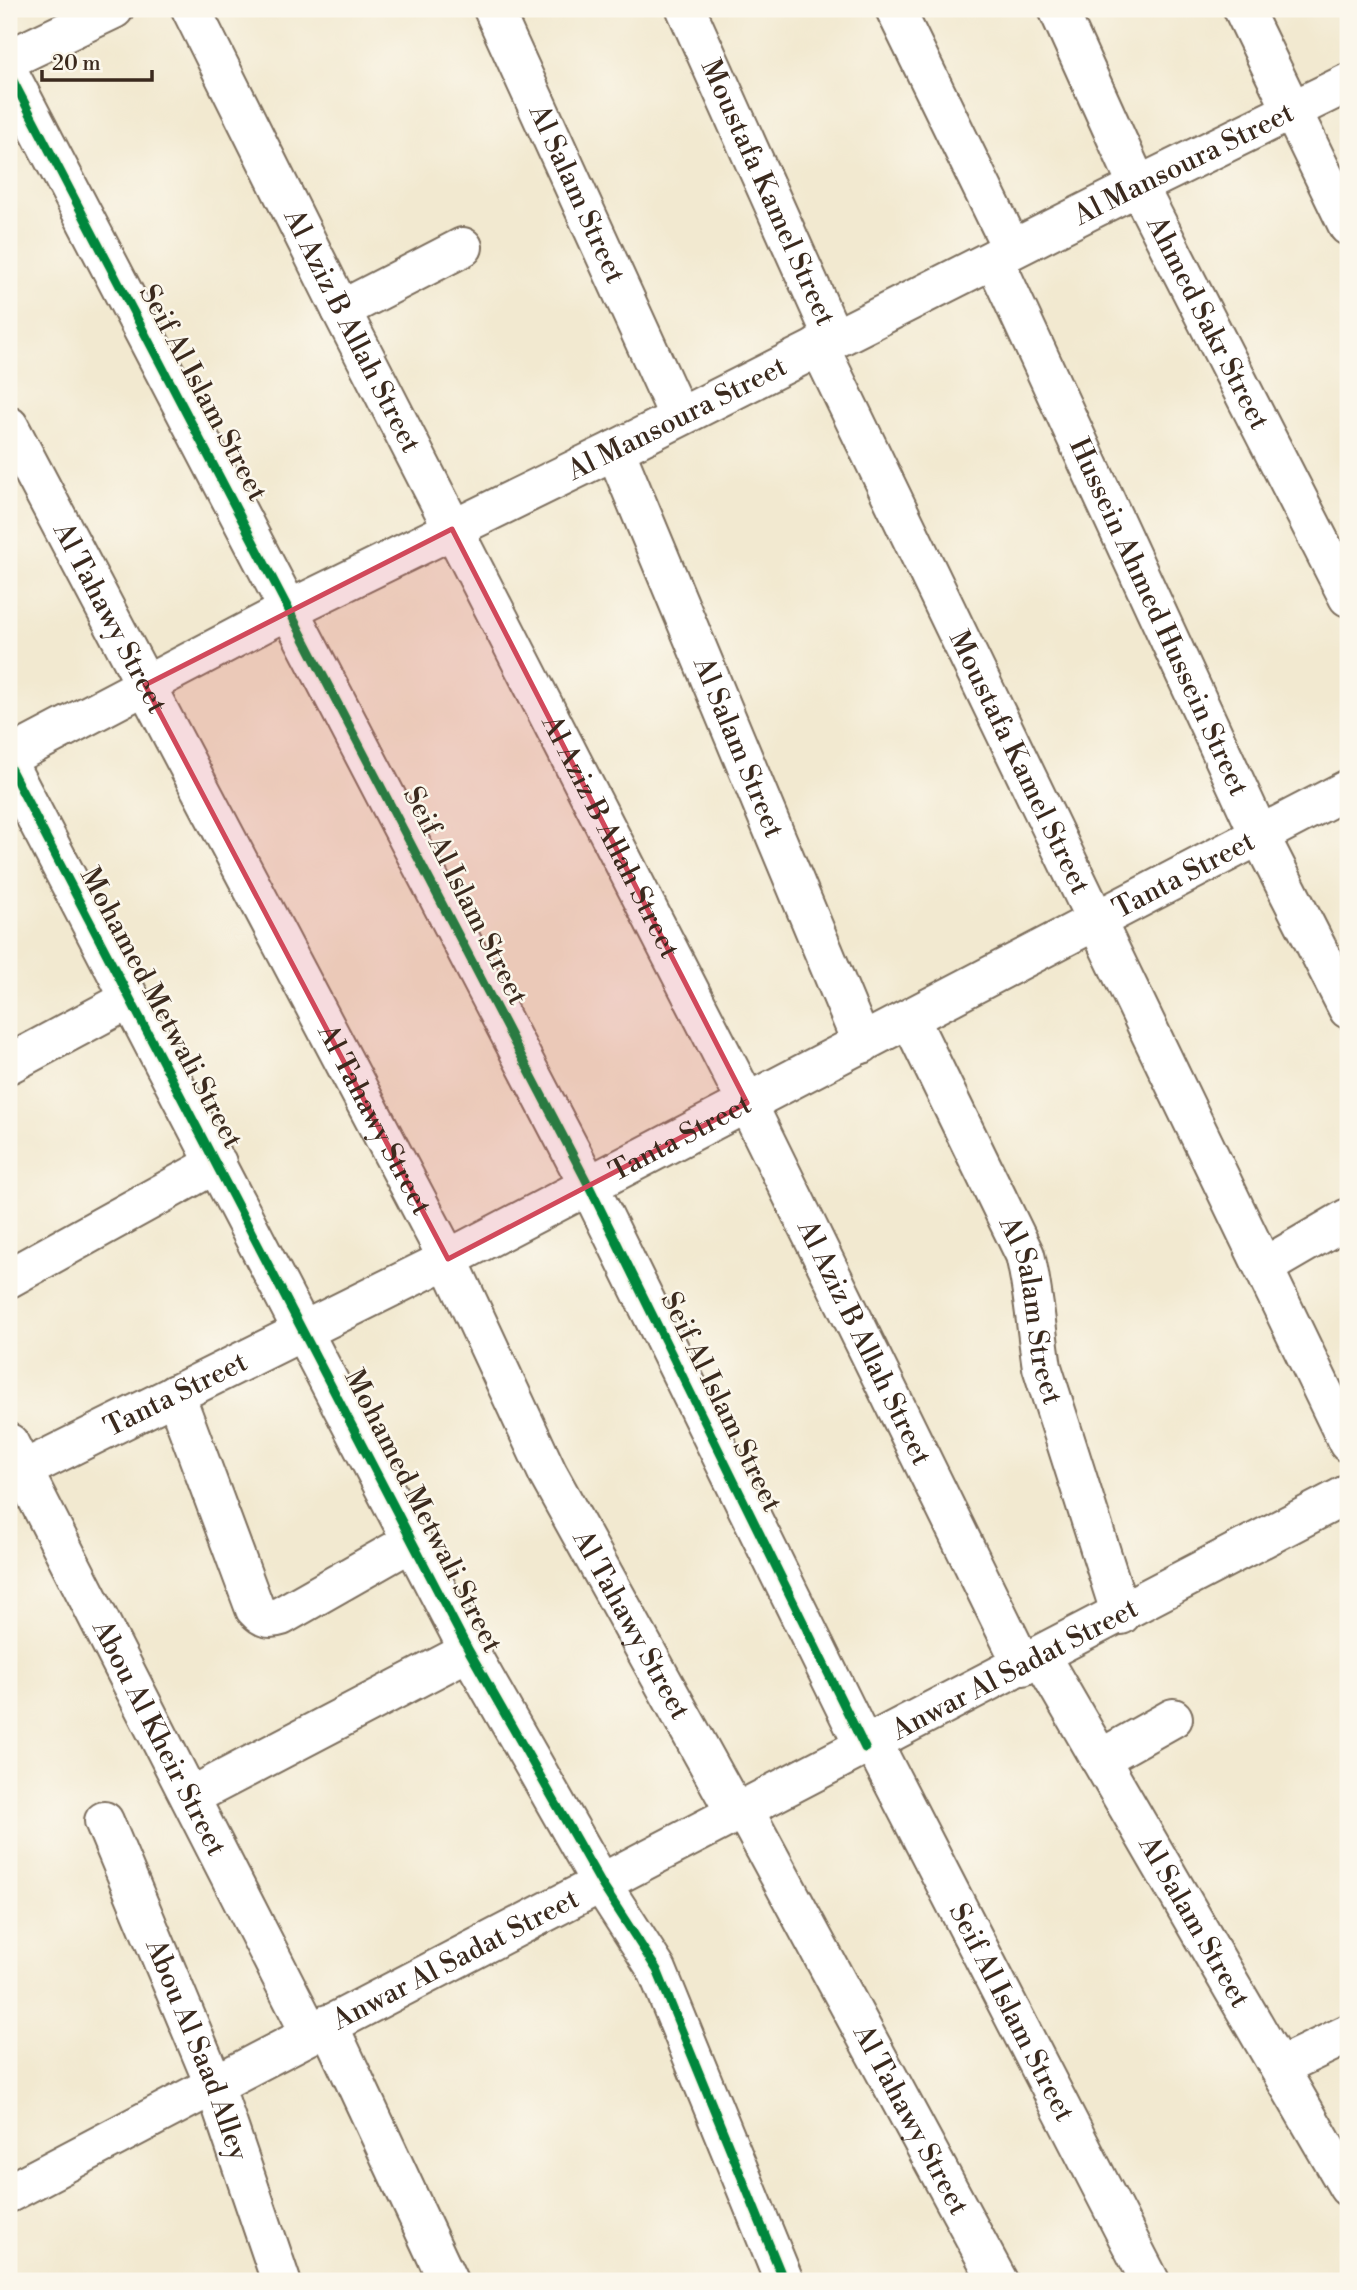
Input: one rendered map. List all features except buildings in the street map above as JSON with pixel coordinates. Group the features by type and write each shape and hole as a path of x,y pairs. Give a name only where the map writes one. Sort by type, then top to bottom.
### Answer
{"street":[{"path":"9,59 114,9"},
{"name":"Al Aziz B Allah Street","path":"191,9 341,310 1032,1662"},
{"name":"Al Salam Street","path":"493,9 679,417"},
{"name":"Moustafa Kamel Street","path":"687,9 827,342 1097,921 1348,1443"},
{"name":"Hussein Ahmed Hussein Street","path":"895,9 1260,836 1348,1009"},
{"name":"Ahmed Sakr Street","path":"1058,9 1138,186 1348,597"},
{"path":"1243,9 1348,226"},
{"name":"Seif Al Islam Street","path":"9,73 589,1186 869,1745 1150,2281"},
{"name":"Al Mansoura Street","path":"9,757 290,608 615,450 1348,83"},
{"path":"341,310 463,247"},
{"name":"Al Tahawy Street","path":"9,426 448,1259 548,1474 740,1812 998,2281"},
{"name":"Al Salam Street","path":"615,450 862,1044"},
{"name":"Mohamed Metwali Street","path":"9,766 469,1651 601,1883 657,1970 780,2280"},
{"name":"Tanta Street","path":"13,1463 175,1394 448,1259 1348,789"},
{"path":"9,1065 130,999"},
{"name":"Al Salam Street","path":"910,1019 1025,1255 1034,1290 1036,1331 1042,1367 1121,1615"},
{"path":"9,1278 217,1163"},
{"path":"1264,1267 1348,1218"},
{"path":"175,1394 255,1609 262,1617 272,1619 281,1616 411,1542"},
{"name":"Abou Al Kheir Street","path":"13,1463 190,1797 319,2028 448,2281"},
{"name":"Anwar Al Sadat Street","path":"9,2193 319,2028 1032,1662 1348,1494"},
{"path":"190,1797 469,1651"},
{"name":"Al Salam Street","path":"1032,1662 1100,1759 1348,2187"},
{"path":"1100,1759 1173,1718"},
{"name":"Abou Al Saad Alley","path":"104,1821 214,2084 281,2281"},
{"path":"1279,2067 1348,2034"}],"highlighted area":[{"path":"452,529 747,1103 448,1259 145,685"}],"cycle path":[{"path":"9,73 589,1186 865,1748"},
{"path":"9,766 469,1651 601,1883 657,1970 784,2281"}]}
